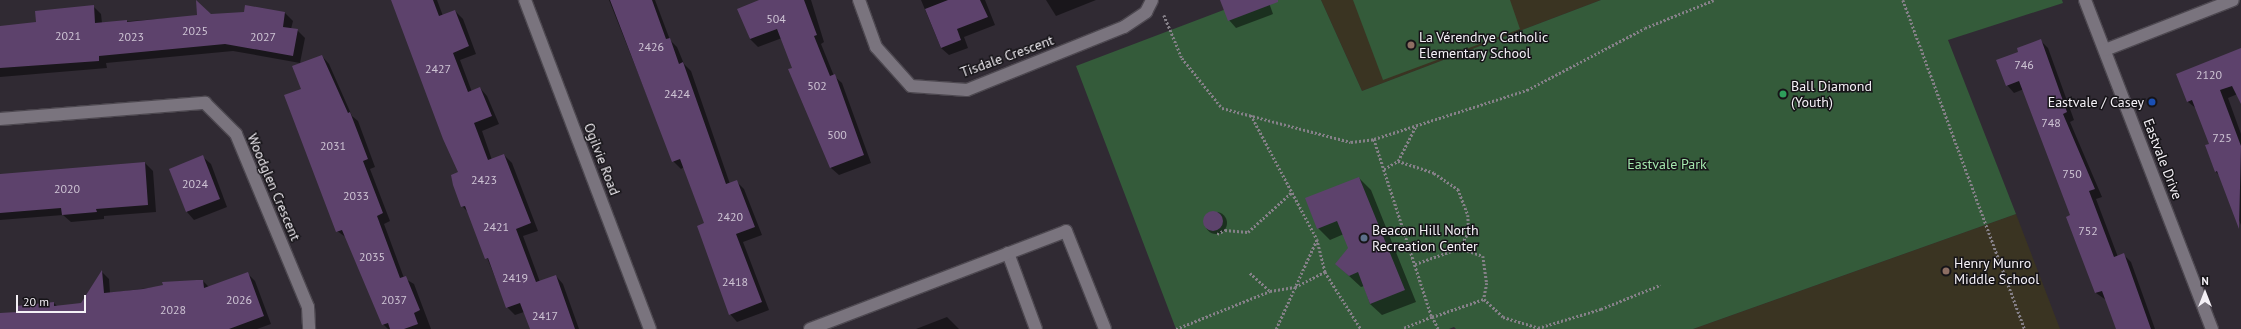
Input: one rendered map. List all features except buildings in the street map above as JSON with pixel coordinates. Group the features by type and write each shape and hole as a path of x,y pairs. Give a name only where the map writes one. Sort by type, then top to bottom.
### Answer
{"street":[{"name":"Ogilvie Road","path":"525,0 650,329"},
{"name":"Tisdale Crescent","path":"859,0 876,47 911,86 967,90 1124,26 1156,4"},
{"name":"Eastvale Drive","path":"2085,0 2212,329"},
{"path":"2105,50 2233,0"},
{"name":"Woodglen Crescent","path":"0,118 205,103 236,134 308,307 309,329"},
{"path":"810,329 1066,231 1105,329"},
{"path":"1008,253 1036,329"}],"path":[{"path":"1156,4 1182,58 1222,108 1352,142 1374,139 1527,90 1645,28 1714,0"},
{"path":"1903,0 2025,329"},
{"path":"1250,115 1317,238 1325,272 1361,329"},
{"path":"1384,169 1398,161 1416,125"},
{"path":"1374,139 1432,317 1438,329"},
{"path":"1398,161 1434,173 1458,189 1468,216 1469,232 1460,248"},
{"path":"1217,234 1225,230 1248,232 1292,192"},
{"path":"1276,329 1317,238"},
{"path":"1415,264 1460,248 1483,256 1487,283 1484,299"},
{"path":"1176,329 1270,291 1295,287 1325,272"},
{"path":"1250,273 1270,291"},
{"path":"1484,299 1503,317 1538,328 1601,309 1660,285"},
{"path":"1403,329 1484,299"}],"shaded area":[{"name":"La Vérendrye Catholic Elementary School","path":"1321,0 1601,0 1362,91"},
{"name":"Henry Munro Middle School","path":"2016,214 2060,329 1693,329"}],"green space":[{"name":"Eastvale Park","path":"1250,0 1321,0 1362,91 1601,0 2062,0 2063,3 1948,40 2016,214 1693,329 1456,329 1454,327 1449,329 1176,329 1076,66"},
{"name":"La Vérendrye Catholic Elementary School","path":"1353,0 1510,0 1520,29 1383,80"}],"place":[{"name":"La Vérendrye Catholic Elementary School","path":"1411,45"},
{"name":"Ball Diamond (Youth)","path":"1783,94"},
{"name":"Eastvale / Casey","path":"2152,102"},
{"name":"Beacon Hill North Recreation Center","path":"1364,238"},
{"name":"Henry Munro Middle School","path":"1946,271"}]}
